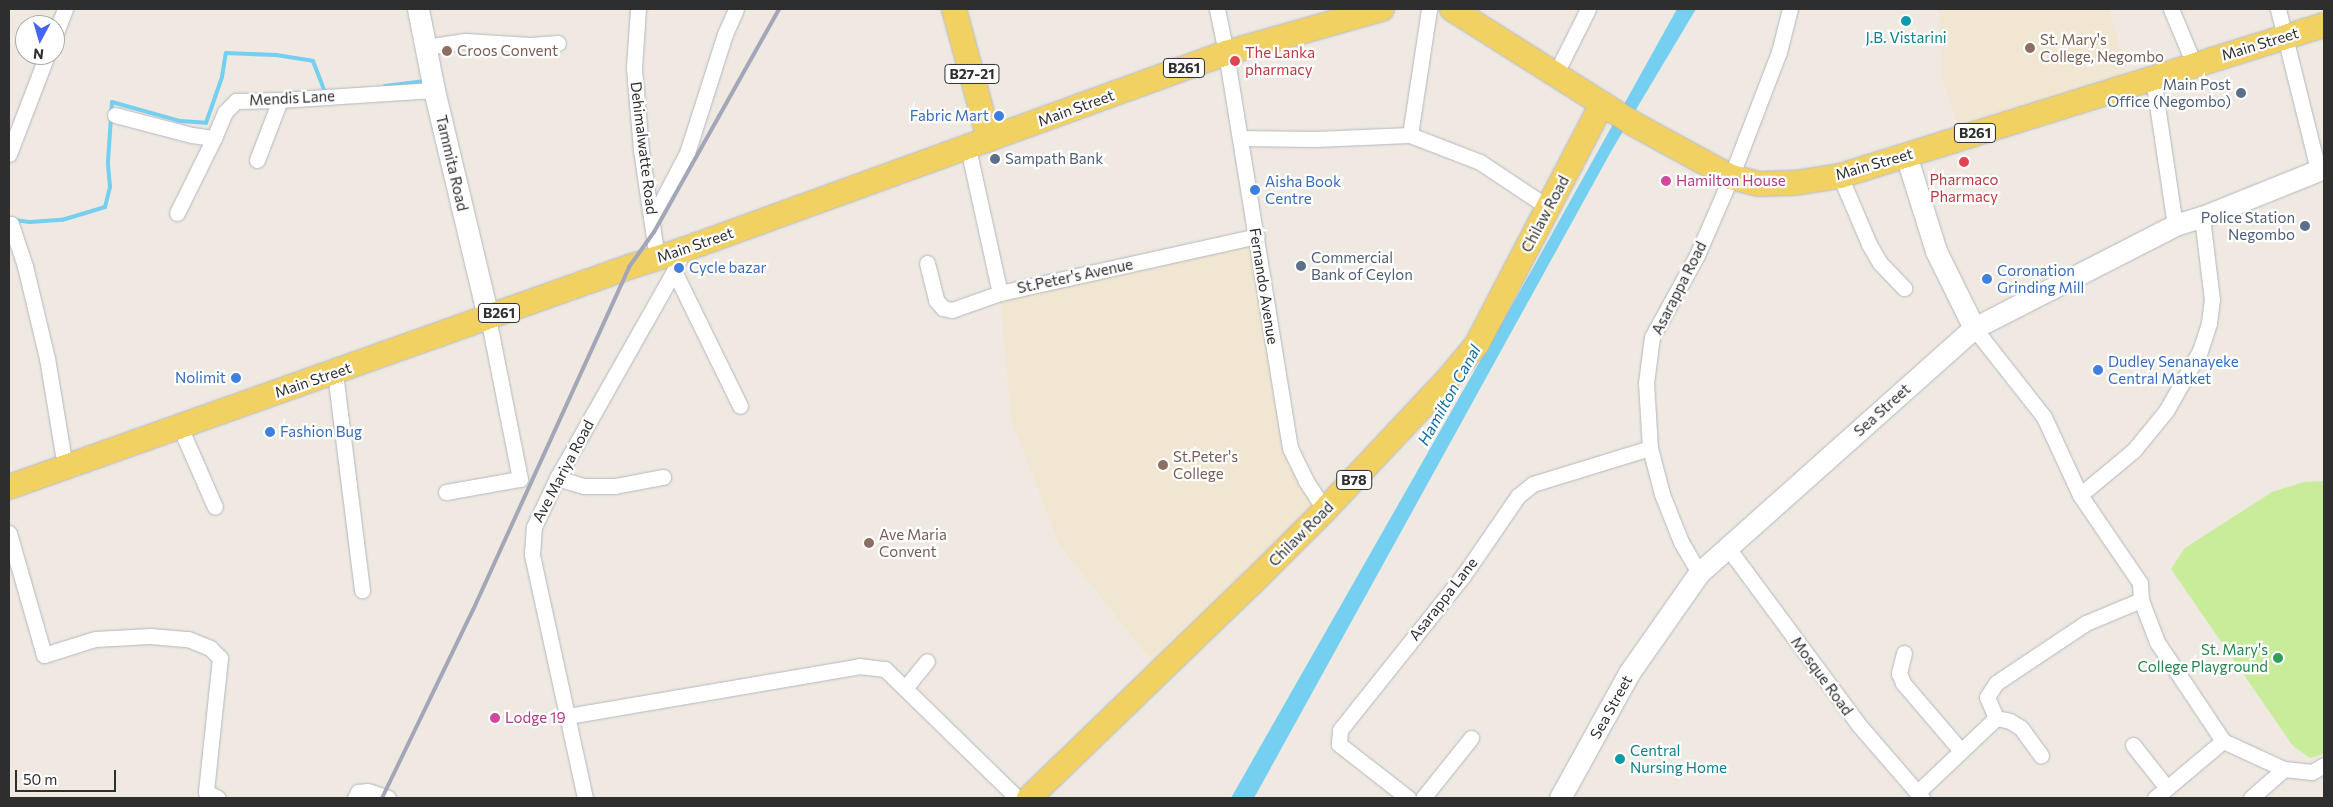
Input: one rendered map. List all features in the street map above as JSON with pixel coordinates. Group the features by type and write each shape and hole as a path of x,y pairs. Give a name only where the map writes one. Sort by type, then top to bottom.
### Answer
{"main road":[{"name":"B27-21","path":"954,9 979,144"},
{"name":"Main Street","path":"9,487 335,373 488,317 671,260 1226,53 1382,9"},
{"name":"Main Street","path":"1452,9 1632,123 1731,177 1759,184 1795,183 1840,176 2324,24"},
{"name":"Chilaw Road","path":"1029,798 1326,510 1450,378 1477,344 1602,104"}],"street":[{"name":"Tammita Road","path":"418,9 434,90 488,317"},
{"name":"Dehimalwatte Road","path":"638,9 634,68 641,150 653,218 671,260"},
{"path":"653,218 687,153 725,34 736,9"},
{"name":"Fernando Avenue","path":"1217,9 1257,236 1290,448 1306,482 1326,510"},
{"path":"1410,135 1429,9"},
{"path":"1555,75 1588,9"},
{"name":"Asarappa Road","path":"1699,573 1681,542 1662,494 1650,448 1646,383 1652,338 1697,255 1731,177 1779,52 1790,9"},
{"path":"2171,9 2194,64"},
{"path":"2278,9 2321,169"},
{"path":"426,47 465,41 530,45 558,43"},
{"path":"9,154 43,65"},
{"path":"2153,78 2175,225"},
{"name":"Mendis Lane","path":"177,212 225,112 236,101 434,90"},
{"path":"257,160 280,100"},
{"path":"115,115 192,135 214,138"},
{"path":"1240,138 1315,139 1410,135 1480,162 1549,208"},
{"path":"979,144 1000,292"},
{"path":"1906,155 1936,251 1974,328 2044,417 2080,495 2140,583 2141,600 2157,642 2223,741 2284,769 2318,769"},
{"name":"Sea Street","path":"1560,798 1629,673 1699,573 1974,328 2175,225 2202,217 2321,169"},
{"path":"1840,176 1872,250 1880,264 1904,288"},
{"path":"2080,495 2134,450 2166,412 2200,351 2209,322 2212,300 2202,217"},
{"path":"9,224 11,224 25,266 44,349 65,467"},
{"name":"St.Peter's Avenue","path":"927,263 936,300 943,308 952,310 1000,292 1257,236"},
{"path":"671,260 740,406"},
{"name":"Ave Mariya Road","path":"585,798 532,554 534,527 557,478 671,260"},
{"path":"446,492 520,479 488,317"},
{"path":"335,373 362,590"},
{"path":"180,427 215,507"},
{"name":"Asarappa Lane","path":"1408,798 1339,744 1340,730 1463,576 1518,496 1532,484 1650,448"},
{"path":"557,478 584,486 615,486 663,477"},
{"path":"9,533 44,655 94,638 150,636 188,639 210,648 220,658 206,792 218,798"},
{"name":"Mosque Road","path":"1728,548 1858,724 1920,795"},
{"path":"1996,718 1987,697 1996,683 2086,622 2141,600"},
{"path":"1904,653 1899,673 1903,683 1961,751"},
{"path":"906,687 927,661"},
{"path":"568,716 859,666 886,669 1017,798"},
{"path":"1920,795 1961,751 1996,718"},
{"path":"1996,718 2010,721 2021,728 2042,756"},
{"path":"1423,798 1471,738"},
{"path":"2155,798 2223,741"},
{"path":"2132,745 2167,788"},
{"path":"2251,798 2284,769"},
{"path":"355,798 358,792 368,791 388,798"}],"shaded area":[{"name":"St. Mary's College, Negombo","path":"1939,9 2109,9 2129,79 1961,133 1943,81"},
{"name":"St.Peter's College","path":"1257,236 1290,448 1325,510 1157,668 1059,544 1011,419 1000,293"}],"green space":[{"name":"St. Mary's College Playground","path":"2324,481 2324,754 2310,758 2293,746 2171,569 2185,548 2272,492 2304,482"}],"water":[{"path":"1677,9 1696,9 1613,148 1254,798 1231,798 1533,268"}],"waterway":[{"path":"13,220 30,222 62,220 105,207 110,187 108,162 112,102 180,121 206,123 222,77 226,53 276,55 313,61 325,92"},
{"path":"385,86 425,81"}],"railway":[{"path":"382,798 473,610 629,267 654,232 779,9"}],"place":[{"name":"J.B. Vistarini","path":"1906,21"},
{"name":"St. Mary's College, Negombo","path":"2030,48"},
{"name":"Croos Convent","path":"447,51"},
{"name":"The Lanka pharmacy","path":"1235,61"},
{"name":"Main Post Office (Negombo)","path":"2241,93"},
{"name":"Fabric Mart","path":"999,116"},
{"name":"Sampath Bank","path":"995,159"},
{"name":"Pharmaco Pharmacy","path":"1964,162"},
{"name":"Hamilton House","path":"1666,181"},
{"name":"Aisha Book Centre","path":"1255,190"},
{"name":"Police Station Negombo","path":"2305,226"},
{"name":"Commercial Bank of Ceylon","path":"1301,266"},
{"name":"Cycle bazar","path":"679,268"},
{"name":"Coronation Grinding Mill","path":"1987,279"},
{"name":"Dudley Senanayeke Central Matket","path":"2098,370"},
{"name":"Nolimit","path":"236,378"},
{"name":"Fashion Bug","path":"270,432"},
{"name":"St.Peter's College","path":"1163,465"},
{"name":"Ave Maria Convent","path":"869,543"},
{"name":"St. Mary's College Playground","path":"2278,658"},
{"name":"Lodge 19","path":"495,718"},
{"name":"Central Nursing Home","path":"1620,759"}],"water label":[{"name":"Hamilton Canal","path":"1449,395"}]}
